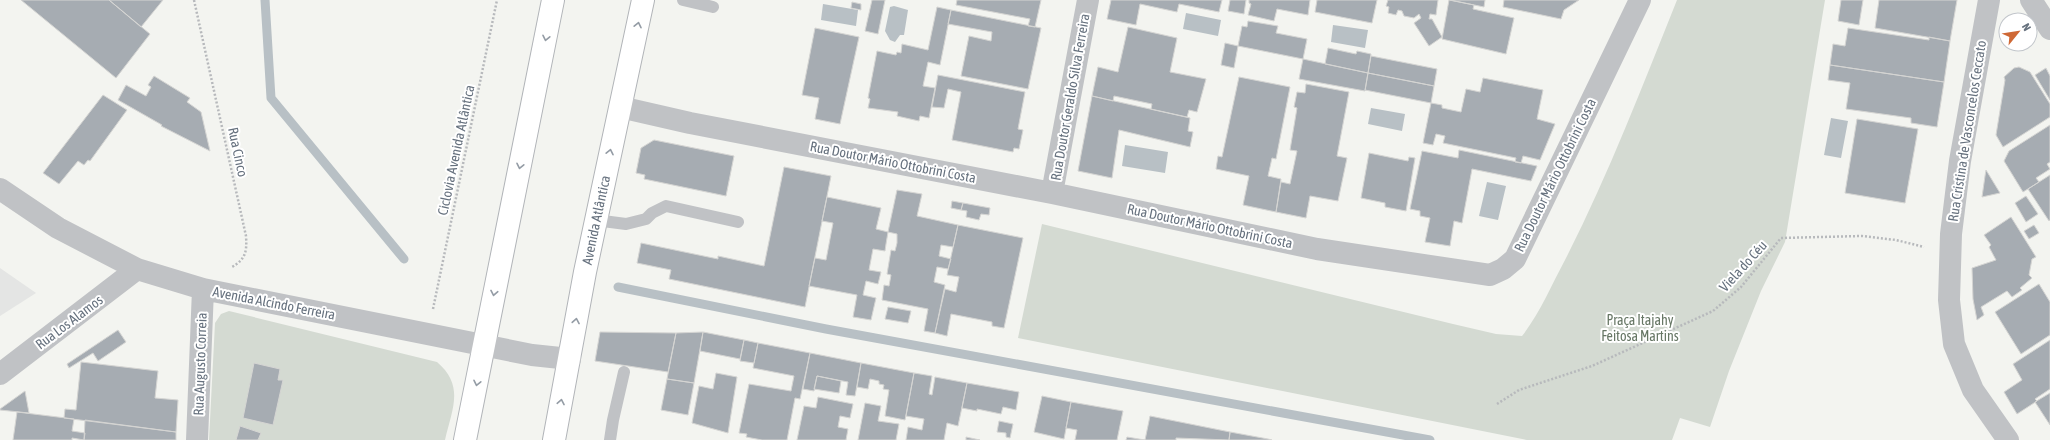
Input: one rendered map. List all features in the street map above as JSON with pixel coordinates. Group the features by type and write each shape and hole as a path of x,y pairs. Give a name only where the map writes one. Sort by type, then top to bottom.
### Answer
{"main road":[{"path":"465,440 554,0"},
{"name":"Avenida Atlântica","path":"554,440 595,220 643,0"}],"street":[{"name":"Rua Doutor Geraldo Silva Ferreira","path":"1052,193 1088,0"},
{"name":"Rua Doutor Mário Ottobrini Costa","path":"620,107 690,123 1052,193 1317,249 1490,276 1503,269 1514,259 1640,0"},
{"name":"Rua Cristina de Vasconcelos Ceccato","path":"1989,0 1960,161 1950,251 1949,300 1954,344 1973,390 2008,440"},
{"path":"2031,0 2050,29"},
{"name":"Avenida Alcindo Ferreira","path":"0,189 58,228 137,269 203,289 532,355 570,360"},
{"name":"Rua Los Alamos","path":"0,374 137,269"},
{"name":"Rua Augusto Correia","path":"197,440 203,289"}],"lane":[{"path":"683,0 713,7"},
{"path":"595,220 626,224 646,219 652,213 666,206 738,222"},
{"path":"610,440 624,372"}],"path":[{"name":"Rua Cinco","path":"194,0 246,236 247,249 245,258 203,289"},
{"name":"Ciclovia Avenida Atlântica","path":"435,304 497,0"},
{"name":"Viela do Céu","path":"1497,404 1519,390 1592,366 1713,310 1741,287 1781,238 1862,236 1896,240 1932,249 1950,251"}],"shaded area":[{"path":"823,4 858,10 856,26 821,20"},
{"path":"894,6 908,10 904,35 900,35 895,42 890,40 885,31 890,7"},
{"path":"1186,13 1221,20 1218,36 1183,29"},
{"path":"1333,25 1368,30 1365,48 1331,42"},
{"path":"1371,108 1405,114 1402,131 1368,124"},
{"path":"1831,118 1848,121 1841,158 1824,155"},
{"path":"1125,145 1168,152 1165,173 1122,166"},
{"path":"1487,182 1506,186 1498,220 1479,216"},
{"path":"0,268 36,293 0,316"}],"green space":[{"name":"Praça Itajahy Feitosa Martins","path":"1677,0 1825,0 1785,242 1761,291 1729,371 1710,427 1680,418 1672,440 1527,440 1018,338 1042,224 1453,324 1496,334 1522,336 1545,299 1596,196"},
{"path":"229,311 437,362 446,371 454,389 453,408 445,440 209,440 215,323 221,314"}],"building":[{"path":"21,0 109,0 150,34 116,78"},
{"path":"109,0 163,0 141,27"},
{"path":"872,0 885,0 878,34 865,31"},
{"path":"957,0 1041,0 1035,27 1028,26 1030,19 956,5"},
{"path":"1111,0 1222,0 1219,12 1179,4 1177,12 1140,4 1136,25 1107,19"},
{"path":"1230,0 1246,0 1244,14 1228,11"},
{"path":"1249,0 1310,0 1308,15 1277,9 1274,21 1248,15 1251,4 1249,3"},
{"path":"1317,0 1377,0 1372,23 1315,12"},
{"path":"1388,0 1438,0 1436,15 1430,14 1429,19 1432,19 1442,37 1429,46 1414,23 1421,18 1419,14 1414,18 1404,16 1402,11 1398,10 1396,15 1388,13 1389,7 1386,6"},
{"path":"1449,0 1474,5 1473,9 1514,18 1506,54 1442,39"},
{"path":"1450,0 1485,0 1484,7"},
{"path":"1504,0 1579,0 1564,10 1561,19 1503,7"},
{"path":"1841,0 1863,0 1859,25 1838,21"},
{"path":"1879,0 1957,0 1950,41 1875,28"},
{"path":"852,2 861,4 861,10 851,8"},
{"path":"937,7 951,10 940,65 928,62 923,86 935,88 929,118 920,116 919,121 897,116 898,112 868,108 870,99 868,98 877,51 896,55 897,52 901,53 902,44 928,50"},
{"path":"951,10 1041,28 1028,89 961,76 969,36 991,41 992,32 948,24"},
{"path":"1248,21 1278,26 1276,33 1307,39 1303,59 1238,46 1242,26 1247,27"},
{"path":"1128,27 1177,38 1170,72 1206,79 1197,112 1189,110 1187,117 1151,109 1152,104 1114,96 1113,101 1092,96 1098,67 1118,72"},
{"path":"815,28 859,37 840,124 815,119 819,98 802,95"},
{"path":"1848,28 1929,40 1929,37 1950,41 1944,82 1830,65 1833,44 1845,46"},
{"path":"1225,43 1238,46 1234,68 1221,65"},
{"path":"1328,48 1356,54 1357,51 1371,54 1368,73 1325,64"},
{"path":"1371,56 1437,69 1434,86 1368,73"},
{"path":"1303,59 1368,73 1365,91 1299,79"},
{"path":"1830,65 1944,82 1937,127 1911,123 1911,118 1846,109 1850,83 1828,80"},
{"path":"2019,67 2030,72 2050,104 2050,117 2003,147 1996,135 2005,80 2004,77 2014,68"},
{"path":"2046,68 2050,76 2050,100 2035,75"},
{"path":"1368,73 1434,86 1431,103 1365,90"},
{"path":"938,75 1025,92 1018,129 1023,130 1019,149 1014,148 1013,152 952,140 961,92 948,89 944,108 932,107"},
{"path":"154,76 190,98 187,102 201,112 210,151 161,126 162,125 118,100 126,85 146,96 151,87 148,85"},
{"path":"1239,77 1290,87 1276,159 1272,158 1268,176 1281,179 1276,212 1243,205 1249,176 1216,169 1218,156 1222,157"},
{"path":"1483,78 1543,90 1537,119 1555,124 1540,160 1523,156 1521,163 1515,162 1516,158 1443,143 1445,136 1436,134 1433,145 1423,143 1431,103 1442,105 1442,108 1461,112 1466,89 1480,92"},
{"path":"1306,84 1349,92 1337,156 1347,158 1338,201 1310,196 1306,218 1276,212 1281,182 1290,184 1297,151 1290,150 1297,108 1294,107 1297,92 1305,93"},
{"path":"103,95 127,110 90,161 88,160 84,165 78,161 59,184 43,173"},
{"path":"1092,96 1190,118 1188,131 1193,132 1190,147 1119,130 1112,178 1078,171"},
{"path":"1857,119 1918,129 1905,203 1845,193"},
{"path":"2050,125 2050,162 2047,164 2050,169 2036,178 2039,182 2023,192 2004,161 2009,151"},
{"path":"654,140 734,156 726,196 644,179 645,175 636,173 641,148"},
{"path":"1459,150 1537,166 1531,181 1472,169 1462,223 1454,221 1450,246 1425,242 1430,218 1420,216 1420,211 1410,209 1422,151 1458,158"},
{"path":"1369,153 1408,161 1409,157 1415,158 1406,211 1385,207 1385,203 1361,198"},
{"path":"784,167 831,176 805,307 669,279 671,270 637,263 641,243 718,259 718,256 764,266"},
{"path":"1986,170 2000,193 1982,197 1985,176"},
{"path":"2050,175 2050,220 2049,221 2028,189"},
{"path":"897,190 922,194 917,216 958,225 953,247 941,245 939,256 951,259 948,269 937,267 934,282 945,285 935,333 924,331 928,309 882,300 884,285 889,286 891,275 887,274 891,250 895,251 897,243 897,234 888,232"},
{"path":"2026,196 2038,214 2026,222 2015,203"},
{"path":"827,197 881,208 876,229 888,232 885,251 873,249 869,270 881,272 878,284 866,281 863,295 876,298 871,320 853,317 857,295 809,286 815,258 826,260 833,223 822,221"},
{"path":"952,201 963,203 961,210 951,208"},
{"path":"963,203 990,208 989,215 981,214 979,220 966,217 967,211 961,210"},
{"path":"2011,217 2036,257 2032,259 2029,275 2032,278 2020,288 2022,290 2012,297 2007,291 1981,307 1984,315 1977,320 1973,299 1972,268 1996,260 1989,247 1991,245 1984,235"},
{"path":"958,225 1023,238 1004,328 992,326 992,322 951,314 947,336 935,333 945,289 956,292 959,277 947,275"},
{"path":"2034,225 2039,233 2029,239 2024,231"},
{"path":"2039,284 2050,302 2050,335 2021,354 1995,312"},
{"path":"888,307 911,311 908,323 885,319"},
{"path":"118,330 126,342 98,361 93,353 69,368 67,364"},
{"path":"600,332 676,333 668,372 595,361"},
{"path":"703,332 694,383 667,379 676,333"},
{"path":"703,332 744,340 740,359 700,351"},
{"path":"744,340 758,343 754,363 740,361"},
{"path":"2050,340 2050,389 2035,399 2037,401 2017,414 2004,392 2022,380 2013,364"},
{"path":"758,343 810,353 800,399 795,398 787,440 762,440 746,437 747,434 739,433 749,384 791,391 794,376 753,368"},
{"path":"810,353 861,363 855,396 846,395 848,382 817,376 814,391 803,389"},
{"path":"81,362 158,371 155,398 178,400 176,432 64,418 65,409 76,410"},
{"path":"254,363 280,369 278,380 283,380 273,425 243,418"},
{"path":"861,363 914,373 905,420 885,416 889,390 883,389 884,385 879,384 879,381 870,379 868,389 857,387"},
{"path":"716,373 737,377 728,433 692,423 699,386 713,389"},
{"path":"914,373 932,376 929,394 932,395 935,377 967,383 958,426 947,423 944,440 906,440 908,427 922,430 924,419 906,416"},
{"path":"817,376 841,381 839,393 814,389"},
{"path":"667,379 694,383 688,415 661,410"},
{"path":"967,383 1019,392 1016,410 1003,407 1001,414 977,409 977,411 962,408"},
{"path":"25,391 29,413 0,410 0,409"},
{"path":"2050,393 2050,425 2035,402"},
{"path":"1042,396 1071,402 1064,439 1034,432"},
{"path":"818,397 853,404 850,418 840,416 838,427 848,429 846,440 797,440 804,406 816,408"},
{"path":"1071,402 1123,411 1117,440 1075,440 1077,430 1066,428"},
{"path":"865,403 881,406 878,421 899,424 896,440 858,440"},
{"path":"17,412 74,419 72,431 85,433 84,440 72,438 72,440 13,440"},
{"path":"1150,416 1230,432 1229,440 1176,438 1176,440 1145,440"},
{"path":"85,420 176,432 176,440 84,440"},
{"path":"999,421 1013,424 1010,438 1006,437 1006,433 997,432"},
{"path":"240,426 261,433 258,440 236,440"},
{"path":"1230,432 1268,439 1272,440 1229,440"},
{"path":"966,437 980,440 966,440"},
{"path":"1127,437 1145,440 1126,440"}],"waterway":[{"path":"265,0 271,98 404,259"},
{"path":"618,287 826,329 1430,440"}]}
